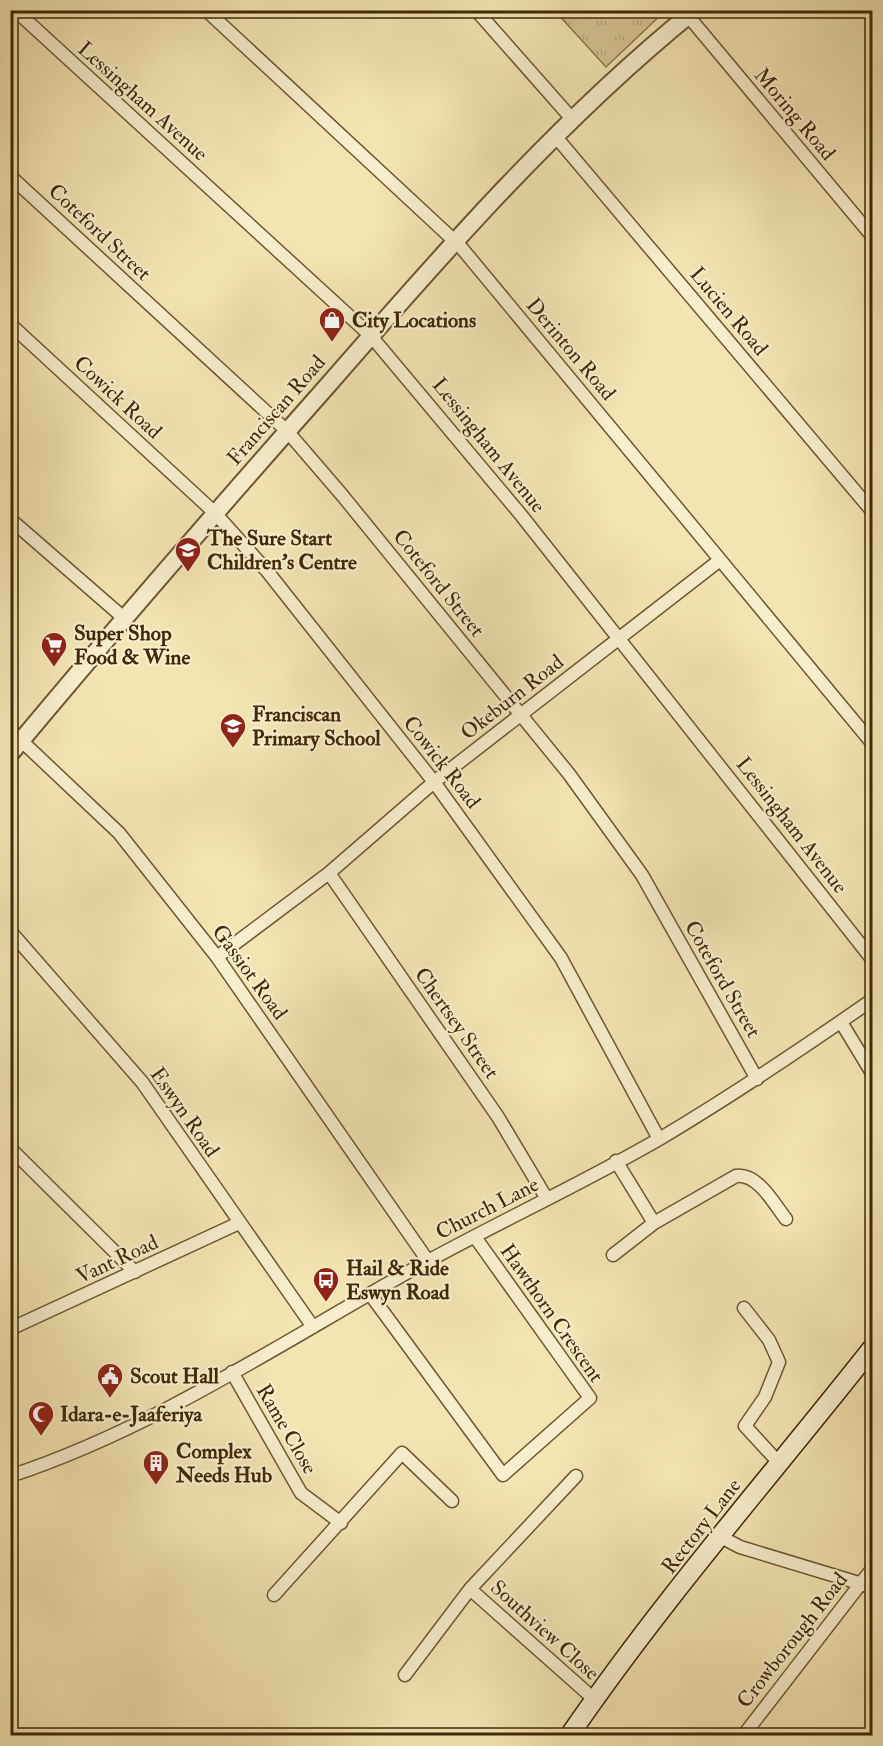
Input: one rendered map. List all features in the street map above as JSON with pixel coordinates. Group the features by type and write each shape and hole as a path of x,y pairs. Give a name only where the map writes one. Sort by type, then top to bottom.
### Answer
{"main road":[{"name":"Rectory Lane","path":"569,1736 594,1699 779,1463 873,1348"}],"street":[{"name":"Lessingham Avenue","path":"15,10 371,336 499,488 873,959"},
{"name":"Derinton Road","path":"206,10 455,240 873,743"},
{"path":"476,10 573,120"},
{"name":"Franciscan Road","path":"10,754 16,735 125,619 287,430 455,240 573,120 689,12"},
{"name":"Moring Road","path":"689,12 873,236"},
{"name":"Lucien Road","path":"556,137 873,511"},
{"name":"Coteford Street","path":"10,176 287,430 570,774 642,875 757,1079"},
{"name":"Cowick Road","path":"10,324 215,513 267,571 434,782 561,958 659,1139"},
{"path":"10,519 125,619"},
{"name":"Okeburn Road","path":"217,957 329,873 434,782 522,716 720,560"},
{"name":"Gassiot Road","path":"16,735 119,833 217,957 428,1261"},
{"name":"Chertsey Street","path":"329,873 498,1117 547,1199"},
{"name":"Eswyn Road","path":"10,931 142,1082 313,1327"},
{"name":"Church Lane","path":"10,1476 65,1458 138,1424 428,1261 659,1139 757,1079 873,1000"},
{"path":"841,1022 873,1073"},
{"path":"10,1148 135,1272"},
{"path":"616,1161 654,1223"},
{"path":"613,1255 654,1223 736,1176 744,1175 753,1179 786,1219"},
{"name":"Vant Road","path":"10,1329 239,1223"},
{"name":"Hawthorn Crescent","path":"370,1294 503,1475 590,1398 475,1237"},
{"path":"744,1308 769,1340 779,1362 765,1396 745,1426 779,1463"},
{"name":"Rame Close","path":"232,1372 301,1493 341,1523"},
{"path":"274,1595 402,1454 452,1501"},
{"name":"Southview Close","path":"405,1675 470,1589 576,1476"},
{"path":"721,1537 740,1546 867,1585"},
{"name":"Crowborough Road","path":"743,1736 867,1585 873,1569"},
{"name":"Southview Close","path":"470,1589 594,1699"}],"green space":[{"path":"555,10 666,10 606,67 555,11"}],"place":[{"name":"City Locations","path":"332,343"},
{"name":"The Sure Start Children's Centre","path":"188,573"},
{"name":"Super Shop Food & Wine","path":"54,668"},
{"name":"Franciscan Primary School","path":"233,749"},
{"name":"Hail & Ride Eswyn Road","path":"326,1303"},
{"name":"Scout Hall","path":"110,1399"},
{"name":"Idara-e-Jaaferiya","path":"41,1437"},
{"name":"Complex Needs Hub","path":"156,1486"}]}
